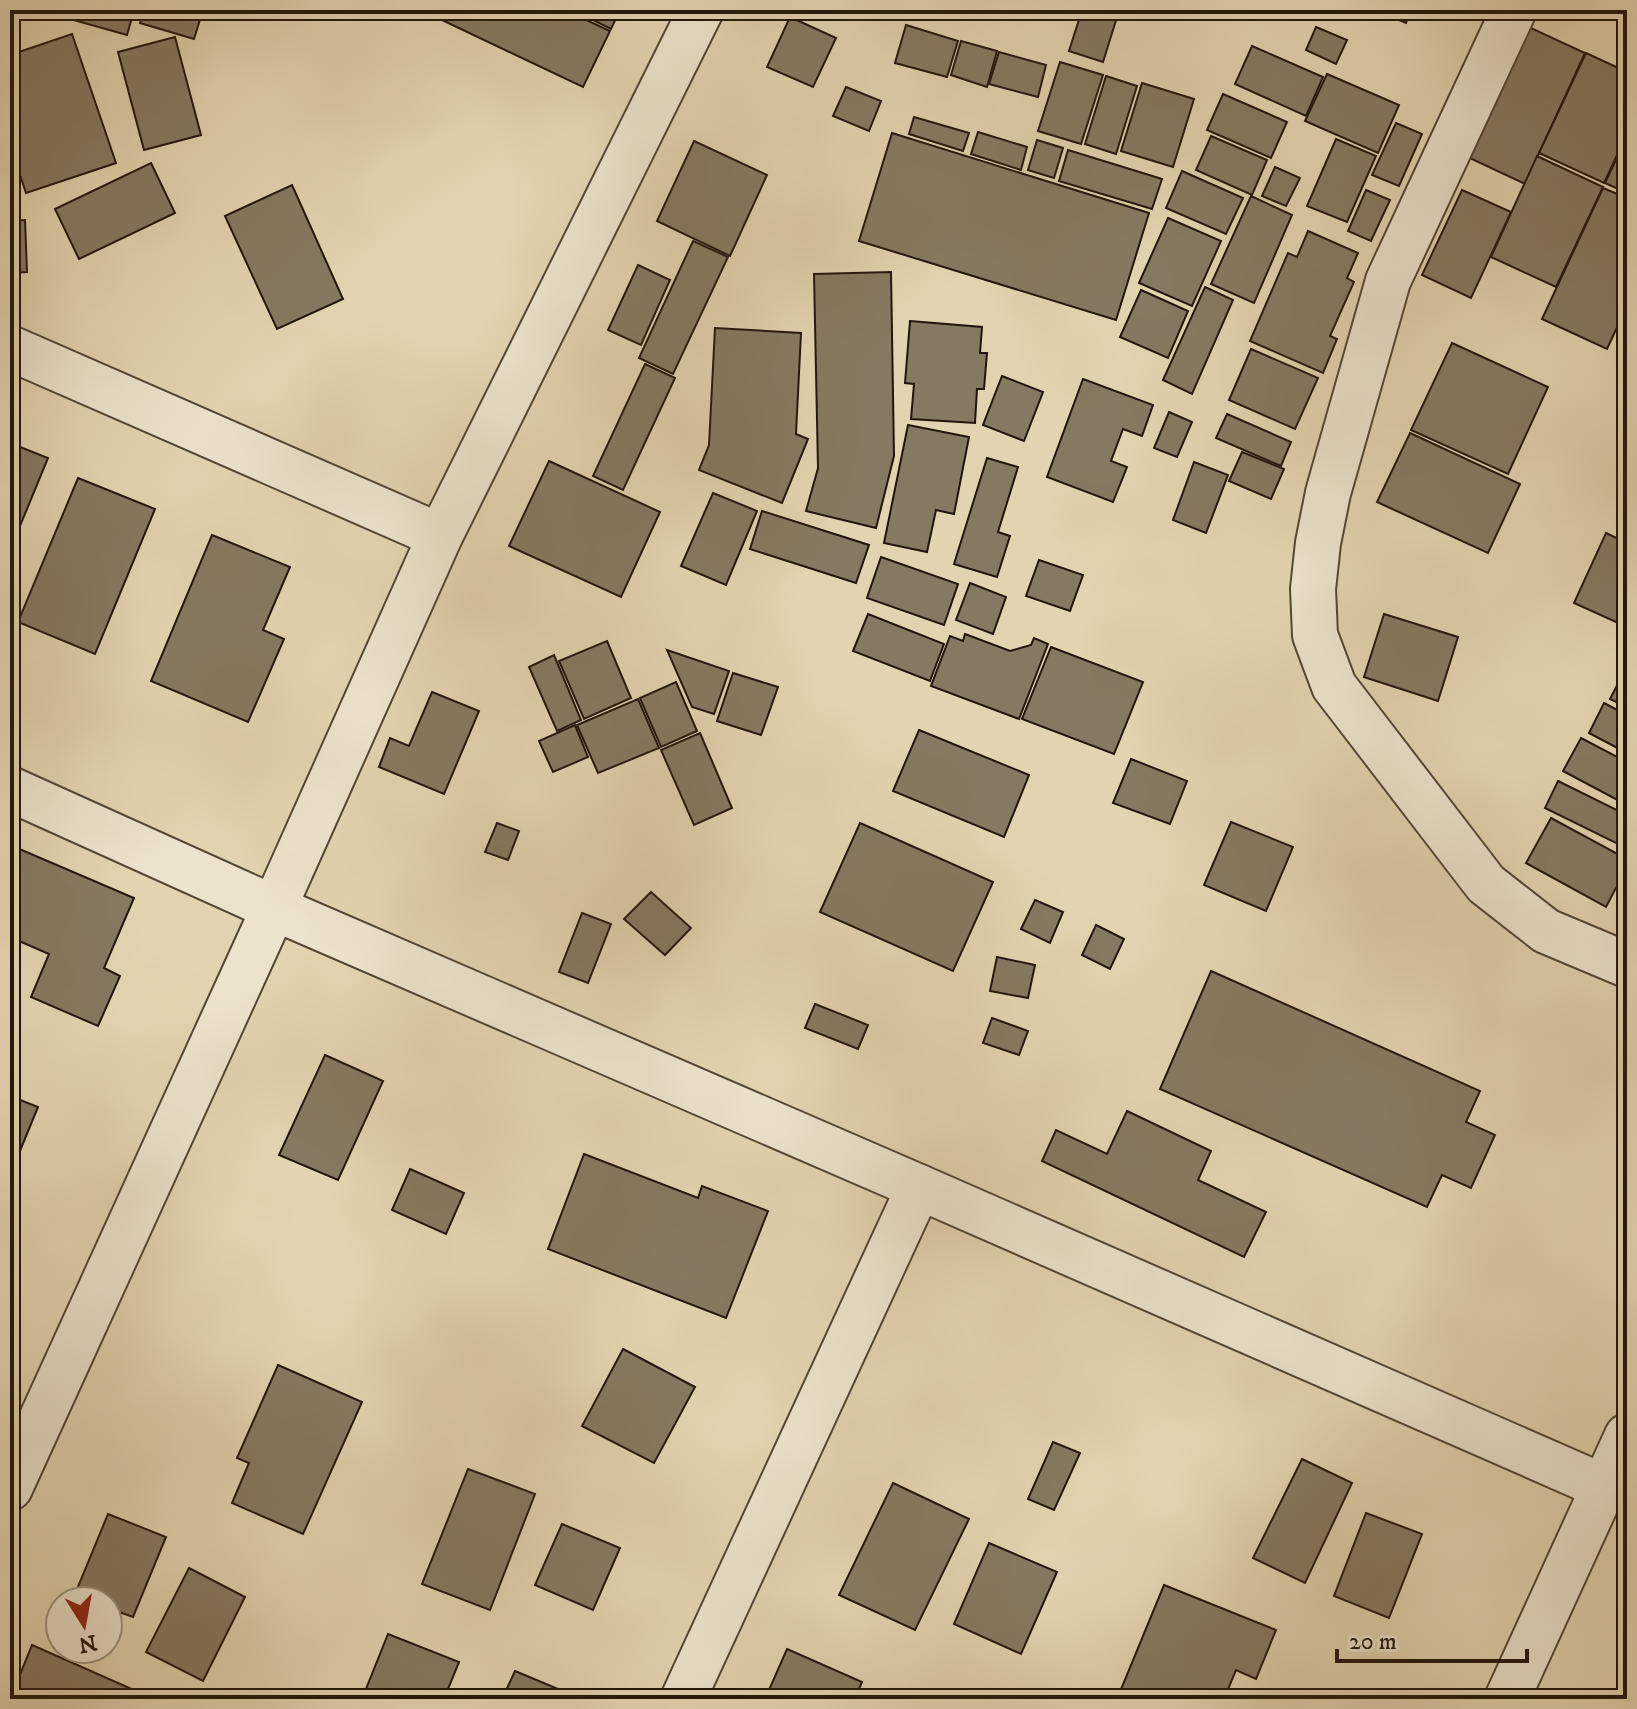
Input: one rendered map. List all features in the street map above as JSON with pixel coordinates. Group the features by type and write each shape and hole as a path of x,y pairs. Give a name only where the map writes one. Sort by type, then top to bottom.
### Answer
{"street":[{"path":"10,1488 440,536 701,10"},
{"path":"1514,10 1388,281 1328,493 1313,589 1315,635 1334,686 1486,884 1546,931 1627,965"},
{"path":"10,348 440,536"},
{"path":"10,789 274,908 1604,1487"},
{"path":"683,1699 919,1187"},
{"path":"1507,1699 1627,1436"}],"building":[{"path":"45,10 134,10 127,35"},
{"path":"144,10 203,10 194,39 140,23"},
{"path":"421,10 565,10 610,31 583,87"},
{"path":"573,10 620,10 611,29"},
{"path":"1082,10 1105,10 1118,14 1103,62 1069,51"},
{"path":"1375,10 1411,10 1406,23"},
{"path":"790,17 836,38 813,87 767,67"},
{"path":"1520,23 1585,53 1525,184 1459,153"},
{"path":"906,25 958,41 947,77 895,63"},
{"path":"1316,27 1347,40 1336,64 1306,50"},
{"path":"72,34 116,163 26,193 10,145 10,55"},
{"path":"175,37 201,135 144,150 118,52"},
{"path":"961,41 997,51 987,87 951,75"},
{"path":"1252,46 1323,77 1306,116 1235,84"},
{"path":"999,52 1046,65 1038,97 989,84"},
{"path":"1586,53 1627,72 1627,134 1604,183 1539,153"},
{"path":"1060,62 1103,75 1081,144 1038,131"},
{"path":"1327,74 1399,105 1378,153 1305,121"},
{"path":"1106,76 1137,86 1116,154 1085,144"},
{"path":"1142,83 1194,99 1173,167 1121,151"},
{"path":"846,87 881,101 869,131 833,116"},
{"path":"1223,94 1287,122 1271,158 1207,130"},
{"path":"914,117 969,133 963,151 909,134"},
{"path":"1396,123 1422,134 1399,186 1372,175"},
{"path":"978,132 1027,147 1021,170 971,154"},
{"path":"892,133 1149,213 1116,320 859,241"},
{"path":"1211,136 1267,160 1252,195 1196,170"},
{"path":"1627,136 1627,193 1605,183"},
{"path":"1336,139 1376,156 1347,222 1307,206"},
{"path":"1037,140 1063,148 1054,178 1028,170"},
{"path":"694,141 767,175 730,256 657,221"},
{"path":"1068,150 1162,179 1152,209 1059,181"},
{"path":"1537,156 1603,187 1556,287 1491,257"},
{"path":"151,163 175,213 79,259 55,209"},
{"path":"1275,167 1300,178 1286,206 1262,196"},
{"path":"1182,171 1243,198 1226,234 1166,208"},
{"path":"292,185 343,299 277,329 225,216"},
{"path":"1603,188 1627,198 1627,306 1607,349 1542,319"},
{"path":"1366,190 1390,200 1371,241 1348,231"},
{"path":"1462,190 1511,212 1471,298 1422,275"},
{"path":"1251,196 1292,215 1254,303 1211,284"},
{"path":"1168,218 1221,241 1192,306 1139,283"},
{"path":"25,220 27,272 10,273 10,221"},
{"path":"1308,231 1358,253 1347,278 1354,282 1330,336 1337,339 1323,373 1250,341 1288,253 1297,257"},
{"path":"693,241 728,257 673,374 639,358"},
{"path":"638,265 670,280 641,345 608,330"},
{"path":"891,272 894,456 876,528 806,511 818,468 814,274"},
{"path":"1205,287 1233,300 1192,394 1163,380"},
{"path":"1141,290 1188,311 1168,358 1120,337"},
{"path":"910,321 982,327 980,353 987,353 984,389 977,389 975,423 911,419 914,384 905,383"},
{"path":"715,328 801,333 796,434 808,439 782,503 699,470 709,445"},
{"path":"1452,343 1548,387 1508,474 1411,430"},
{"path":"1251,349 1318,378 1295,429 1229,400"},
{"path":"645,364 675,378 623,490 593,476"},
{"path":"1002,376 1043,392 1024,441 983,425"},
{"path":"1083,379 1153,405 1142,436 1123,429 1111,461 1127,467 1113,502 1047,477"},
{"path":"1169,412 1192,422 1177,457 1154,448"},
{"path":"1227,414 1291,442 1281,466 1216,438"},
{"path":"908,425 969,437 954,514 936,510 927,552 884,543"},
{"path":"1410,433 1520,484 1488,553 1377,502"},
{"path":"10,443 48,458 20,526 10,522"},
{"path":"1242,452 1284,469 1271,499 1229,481"},
{"path":"987,458 1018,467 998,532 1010,536 997,577 954,564"},
{"path":"549,461 660,512 621,597 509,546"},
{"path":"1194,462 1228,475 1206,533 1173,520"},
{"path":"78,478 155,509 95,654 18,622"},
{"path":"713,493 757,511 726,585 681,566"},
{"path":"762,511 869,545 856,583 750,549"},
{"path":"1606,533 1627,543 1627,627 1574,603"},
{"path":"212,535 290,567 263,630 284,639 248,722 151,681"},
{"path":"881,557 958,584 944,625 867,598"},
{"path":"1039,560 1083,575 1070,611 1026,596"},
{"path":"970,583 1006,597 993,634 956,620"},
{"path":"868,614 944,644 930,681 853,651"},
{"path":"1384,614 1458,637 1438,701 1364,677"},
{"path":"965,634 1010,651 1031,645 1034,638 1048,644 1019,719 931,686 950,636 963,641"},
{"path":"607,641 631,698 584,719 559,661"},
{"path":"1051,647 1143,682 1114,754 1022,719"},
{"path":"667,650 729,671 714,714 692,707"},
{"path":"554,655 581,720 557,731 529,667"},
{"path":"1627,668 1627,707 1610,699"},
{"path":"733,673 778,687 761,735 717,721"},
{"path":"676,682 697,731 661,747 640,698"},
{"path":"432,692 479,711 444,794 379,767 390,738 409,746"},
{"path":"638,699 659,748 598,773 577,725"},
{"path":"1604,703 1627,715 1627,753 1589,733"},
{"path":"575,725 588,757 553,772 539,741"},
{"path":"919,730 1029,775 1004,837 893,791"},
{"path":"700,733 732,808 694,825 661,750"},
{"path":"1581,738 1627,762 1627,805 1563,771"},
{"path":"1131,759 1187,781 1170,824 1113,803"},
{"path":"1558,781 1627,815 1627,825 1618,844 1545,808"},
{"path":"1551,818 1627,859 1627,867 1606,907 1526,863"},
{"path":"1231,822 1293,847 1266,911 1204,885"},
{"path":"497,823 519,831 508,860 485,852"},
{"path":"860,823 993,882 953,971 820,912"},
{"path":"10,845 134,898 104,968 120,976 98,1026 31,997 49,954 10,937"},
{"path":"651,892 691,928 665,955 624,919"},
{"path":"1035,900 1063,912 1050,943 1021,929"},
{"path":"582,913 611,924 588,983 559,972"},
{"path":"1096,925 1124,939 1110,969 1082,955"},
{"path":"997,957 1035,965 1028,998 990,991"},
{"path":"1211,971 1480,1091 1466,1122 1495,1135 1471,1188 1442,1175 1427,1207 1160,1089"},
{"path":"815,1004 868,1025 858,1049 805,1028"},
{"path":"992,1018 1028,1031 1019,1055 983,1043"},
{"path":"325,1055 383,1081 338,1180 279,1155"},
{"path":"10,1096 38,1107 13,1168 10,1167"},
{"path":"1127,1111 1211,1151 1198,1180 1266,1212 1244,1257 1042,1161 1056,1130 1107,1154"},
{"path":"584,1154 698,1198 702,1186 768,1211 726,1318 548,1249"},
{"path":"410,1169 464,1193 446,1234 392,1210"},
{"path":"623,1349 695,1387 654,1463 582,1426"},
{"path":"278,1365 362,1402 303,1534 232,1503 249,1463 237,1458"},
{"path":"1053,1442 1080,1453 1054,1510 1028,1499"},
{"path":"1302,1459 1352,1483 1305,1583 1253,1558"},
{"path":"468,1469 535,1494 490,1610 422,1584"},
{"path":"893,1483 969,1519 915,1630 839,1595"},
{"path":"1366,1513 1422,1534 1389,1618 1334,1596"},
{"path":"108,1514 166,1537 133,1617 124,1614 124,1585 79,1585"},
{"path":"562,1524 620,1548 593,1610 535,1585"},
{"path":"989,1543 1057,1572 1021,1654 954,1624"},
{"path":"189,1568 245,1597 203,1681 146,1652"},
{"path":"1164,1585 1276,1630 1256,1679 1236,1670 1224,1699 1117,1699"},
{"path":"388,1634 459,1662 444,1699 362,1699"},
{"path":"32,1645 44,1650 44,1665 77,1665 143,1694 141,1699 10,1699"},
{"path":"787,1649 862,1682 856,1696 863,1699 765,1699"},
{"path":"515,1671 570,1694 567,1699 502,1699"}]}
